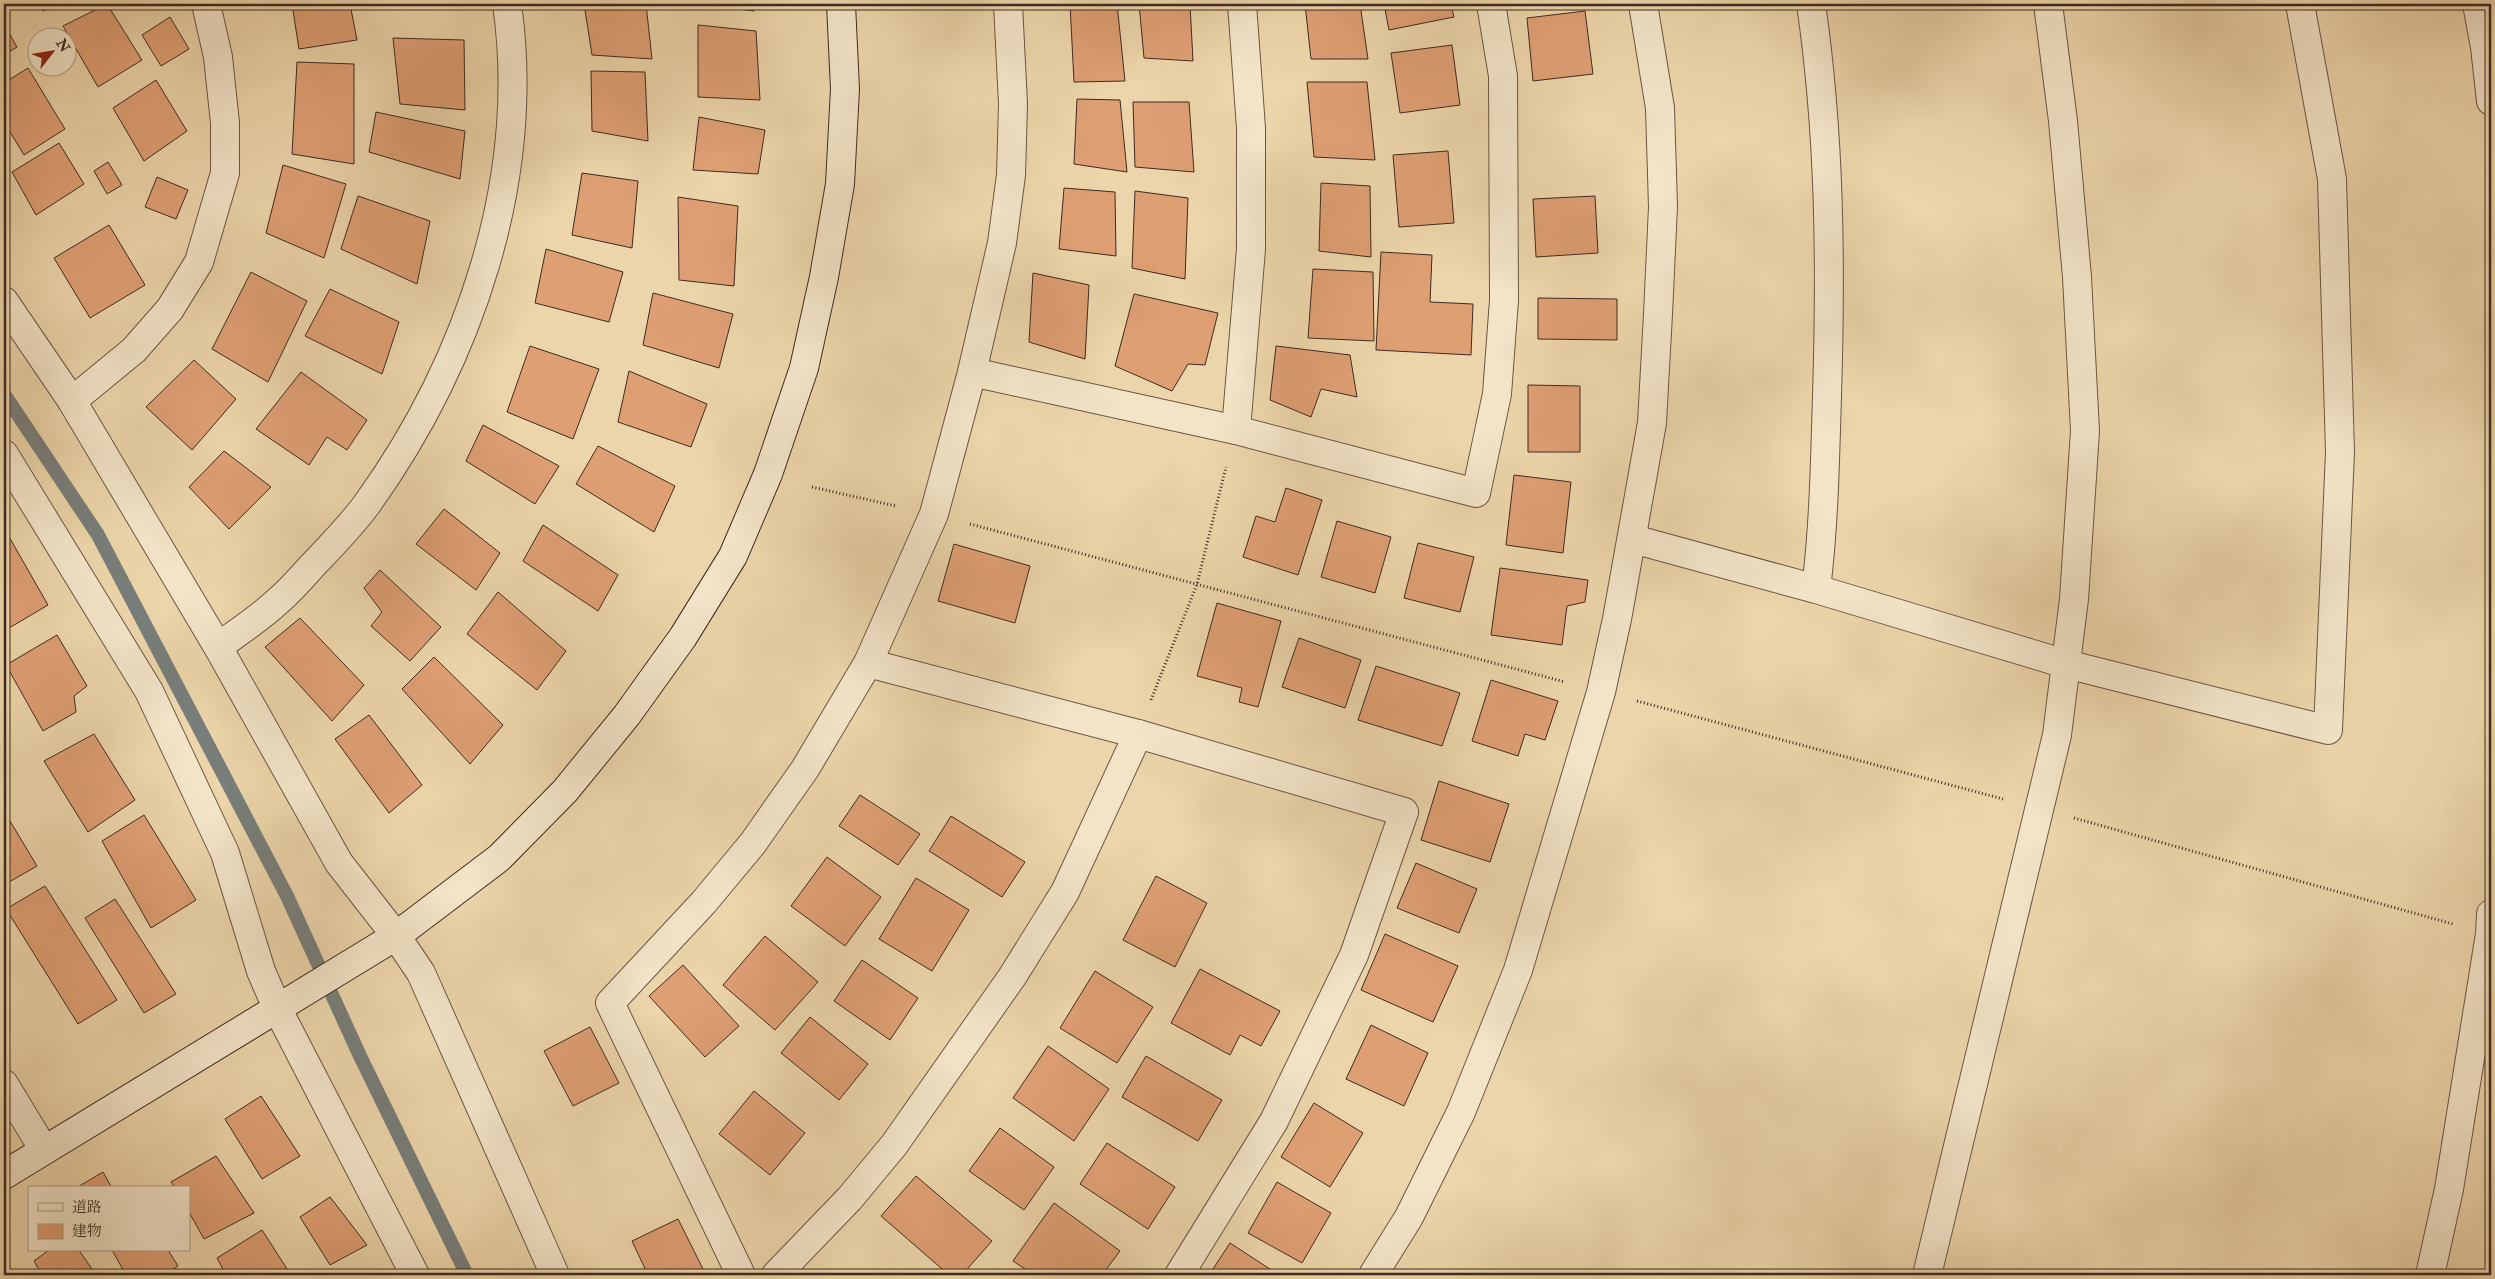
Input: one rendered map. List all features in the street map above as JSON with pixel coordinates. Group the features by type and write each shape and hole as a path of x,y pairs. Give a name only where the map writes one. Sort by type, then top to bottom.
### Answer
{"street":[{"path":"72,401 134,350 170,309 198,262 225,174 225,123 218,57 206,4"},
{"path":"218,647 278,601 366,504 405,443 441,380 486,262 500,207 510,139 512,78 507,4"},
{"path":"4,1175 396,936 499,858 565,791 627,715 684,637 732,556 768,474 804,368 824,277 840,184 845,89 841,4"},
{"path":"741,1275 610,1002 704,902 753,843 805,769 868,663 934,514 972,372 1002,243 1011,175 1013,104 1008,4"},
{"path":"1236,430 1252,249 1251,128 1242,4"},
{"path":"972,372 1236,430 1476,493 1497,394 1504,300 1503,76 1491,4"},
{"path":"1373,1275 1409,1217 1461,1112 1518,970 1601,692 1633,539 1652,423 1663,207 1660,108 1643,4"},
{"path":"1811,4 1818,47 1828,182 1828,371 1823,535 1816,588"},
{"path":"1926,1275 2041,809 2057,735 2074,599 2085,431 2077,277 2063,121 2048,4"},
{"path":"1633,539 1816,588 2066,664 2328,730 2340,452 2332,179 2300,4"},
{"path":"2477,4 2488,45 2491,101"},
{"path":"4,300 72,401 218,647 339,862 396,936 421,973 555,1275"},
{"path":"4,454 149,691 225,853 262,971 277,1008 415,1275"},
{"path":"868,663 1138,734 1404,812 1354,955 1274,1121 1179,1275"},
{"path":"776,1275 850,1198 894,1145 1012,977 1065,892 1138,734"},
{"path":"2430,1275 2449,1188 2491,924"},
{"path":"4,1084 44,1150"}],"path":[{"path":"1138,734 1197,584 1236,430"},
{"path":"812,487 934,514 2041,809 2491,924"}],"building":[{"path":"39,4 54,4 43,11"},
{"path":"107,4 142,60 98,87 78,52 78,28 64,28 63,26"},
{"path":"292,4 350,4 357,40 299,49"},
{"path":"584,4 646,4 652,59 592,55"},
{"path":"699,4 753,4 754,11"},
{"path":"1070,4 1117,4 1125,81 1074,82"},
{"path":"1139,4 1190,4 1193,61 1144,58"},
{"path":"1305,4 1360,4 1368,59 1311,59"},
{"path":"1384,4 1451,4 1454,17 1389,30"},
{"path":"1585,11 1593,74 1533,81 1527,18"},
{"path":"170,17 189,49 161,66 142,35"},
{"path":"4,24 17,47 4,55"},
{"path":"698,25 756,31 760,100 698,97"},
{"path":"393,38 464,40 465,110 400,104"},
{"path":"1452,45 1460,105 1400,113 1391,53"},
{"path":"297,62 354,64 354,164 292,154"},
{"path":"28,68 28,78 34,78 65,129 24,155 4,122 4,83"},
{"path":"591,71 645,72 648,141 592,131"},
{"path":"156,80 187,131 144,161 113,108"},
{"path":"1307,82 1367,82 1375,160 1314,157"},
{"path":"1077,99 1120,100 1127,172 1074,164"},
{"path":"1133,102 1189,102 1194,172 1135,167"},
{"path":"376,112 465,131 460,179 369,152"},
{"path":"699,117 765,130 758,174 693,170"},
{"path":"59,143 84,184 36,215 12,172"},
{"path":"1448,151 1454,223 1399,227 1393,155"},
{"path":"108,162 122,185 107,194 94,171"},
{"path":"283,165 346,184 324,258 266,233"},
{"path":"582,173 638,181 632,248 572,235"},
{"path":"157,177 188,190 176,219 145,207"},
{"path":"1321,183 1370,186 1371,257 1319,251"},
{"path":"1064,188 1115,192 1116,256 1059,249"},
{"path":"1135,191 1188,198 1185,279 1132,268"},
{"path":"358,196 430,221 417,284 341,249"},
{"path":"1595,196 1598,253 1536,257 1533,199"},
{"path":"678,197 738,206 734,286 679,280"},
{"path":"109,225 145,285 90,318 54,258"},
{"path":"546,249 623,272 609,322 535,303"},
{"path":"1381,252 1432,255 1430,302 1473,304 1471,355 1376,350"},
{"path":"1313,269 1373,272 1374,341 1308,338"},
{"path":"251,272 307,301 268,382 212,349"},
{"path":"1033,273 1089,285 1085,359 1029,342"},
{"path":"330,289 399,322 382,374 305,336"},
{"path":"653,293 733,314 719,368 643,345"},
{"path":"1134,294 1218,313 1205,365 1188,364 1172,391 1115,366"},
{"path":"1538,298 1617,299 1617,340 1538,339"},
{"path":"530,346 599,369 573,439 507,412"},
{"path":"1276,346 1350,355 1357,397 1321,389 1311,417 1270,400"},
{"path":"194,360 236,399 192,450 146,407"},
{"path":"629,371 707,404 691,447 618,422"},
{"path":"301,372 367,420 347,450 327,437 309,465 256,429"},
{"path":"1528,385 1580,386 1580,452 1528,452"},
{"path":"483,425 559,466 535,504 466,461"},
{"path":"598,446 675,486 654,532 576,484"},
{"path":"224,451 271,487 229,529 189,487"},
{"path":"1514,475 1571,482 1563,553 1506,545"},
{"path":"1286,488 1322,500 1298,575 1243,557 1256,516 1275,522"},
{"path":"444,509 500,553 476,590 416,544"},
{"path":"1337,521 1391,537 1375,593 1321,577"},
{"path":"543,525 618,575 598,611 523,561"},
{"path":"4,528 48,605 4,631"},
{"path":"1418,543 1474,557 1460,612 1404,598"},
{"path":"954,544 1030,566 1015,623 938,601"},
{"path":"1500,568 1588,580 1585,602 1567,606 1562,645 1491,635"},
{"path":"380,570 441,627 410,661 371,626 382,612 364,588"},
{"path":"498,592 566,651 537,690 467,634"},
{"path":"1217,603 1281,621 1258,707 1239,702 1242,688 1197,676"},
{"path":"300,618 364,685 332,721 265,647"},
{"path":"57,635 87,686 74,696 76,712 43,731 6,665"},
{"path":"1299,638 1361,660 1345,708 1282,687"},
{"path":"434,657 503,725 470,764 402,689"},
{"path":"1376,666 1460,693 1442,746 1358,720"},
{"path":"1491,680 1558,701 1545,740 1525,734 1518,756 1472,741"},
{"path":"369,715 422,785 389,813 335,739"},
{"path":"94,734 135,800 88,832 44,761"},
{"path":"1439,781 1509,804 1490,862 1421,840"},
{"path":"860,795 920,834 898,865 839,826"},
{"path":"4,811 37,866 4,885"},
{"path":"144,815 196,900 151,928 102,841"},
{"path":"951,816 1025,862 1002,897 929,851"},
{"path":"827,857 881,897 845,946 791,906"},
{"path":"1416,863 1477,889 1459,933 1397,908"},
{"path":"1156,876 1207,903 1175,967 1123,940"},
{"path":"916,878 969,910 932,971 879,939"},
{"path":"45,886 117,1000 78,1024 6,909"},
{"path":"115,899 176,994 144,1013 85,918"},
{"path":"1385,934 1458,966 1433,1022 1361,990"},
{"path":"765,936 818,982 775,1030 723,985"},
{"path":"862,960 918,998 890,1040 834,1001"},
{"path":"683,965 739,1026 705,1057 649,996"},
{"path":"1200,969 1280,1011 1261,1046 1240,1035 1230,1055 1171,1023"},
{"path":"1095,971 1153,1007 1117,1063 1060,1028"},
{"path":"810,1017 868,1064 839,1100 781,1053"},
{"path":"1371,1025 1428,1053 1404,1106 1346,1079"},
{"path":"590,1027 619,1083 573,1106 544,1051"},
{"path":"1048,1046 1109,1089 1074,1141 1013,1098"},
{"path":"1146,1056 1222,1100 1198,1141 1122,1097"},
{"path":"754,1091 805,1133 770,1175 719,1134"},
{"path":"261,1096 300,1156 262,1179 225,1119"},
{"path":"1314,1103 1363,1133 1330,1187 1281,1157"},
{"path":"1000,1128 1054,1167 1024,1210 969,1171"},
{"path":"1107,1143 1175,1187 1148,1229 1080,1184"},
{"path":"216,1156 254,1213 204,1239 190,1214 190,1186 174,1186 171,1182"},
{"path":"103,1172 111,1186 79,1186"},
{"path":"916,1176 992,1241 962,1275 949,1275 881,1216"},
{"path":"1277,1182 1331,1213 1302,1263 1248,1233"},
{"path":"330,1197 367,1245 330,1265 300,1217"},
{"path":"1054,1203 1120,1251 1102,1275 1034,1275 1013,1261"},
{"path":"678,1219 706,1275 648,1275 632,1241"},
{"path":"262,1230 291,1275 226,1275 217,1258"},
{"path":"1230,1243 1279,1275 1209,1275"},
{"path":"46,1252 80,1252 96,1275 42,1275 34,1261"},
{"path":"113,1252 169,1252 178,1266 165,1275 126,1275"}],"waterway":[{"path":"4,394 98,535 287,896 360,1056 467,1275"}]}
